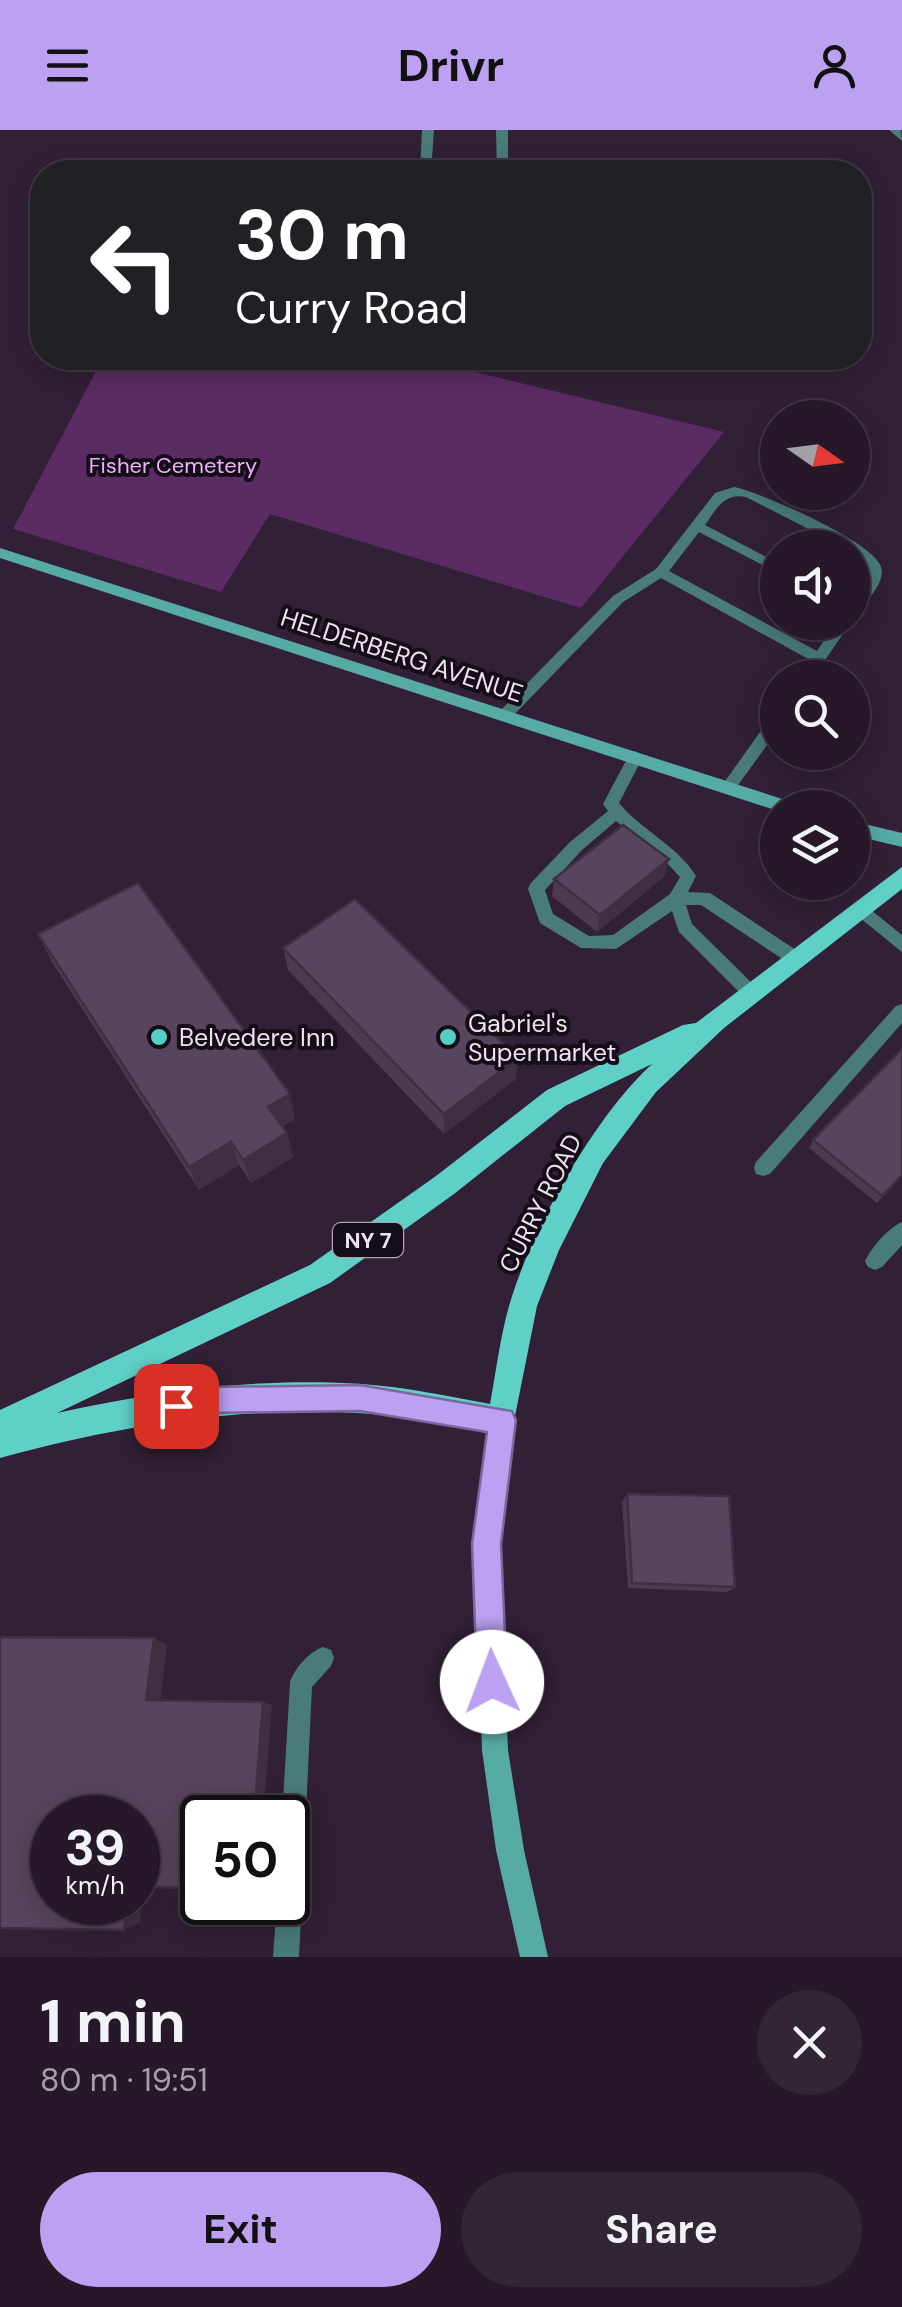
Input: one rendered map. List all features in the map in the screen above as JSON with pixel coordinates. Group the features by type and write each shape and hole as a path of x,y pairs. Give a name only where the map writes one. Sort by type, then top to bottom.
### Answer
{"main road":[{"name":"CURRY ROAD","path":"502,1420 523,1306 547,1244 586,1170 647,1084 715,1022 902,876"},
{"name":"NY 7","path":"0,1425 320,1274 446,1185 556,1098 715,1022"},
{"path":"0,1443 47,1430 208,1400 360,1398 502,1420"}],"street":[{"path":"427,160 428,130"},
{"path":"502,130 503,160"},
{"path":"894,130 902,138"},
{"name":"HELDERBERG AVENUE","path":"0,553 760,798"},
{"path":"870,832 902,840"},
{"path":"502,1420 486,1544 495,1750 510,1850 534,1957"}],"lane":[{"path":"505,715 618,599 662,572 720,496 734,492 750,494 822,530"},
{"path":"698,526 760,559"},
{"path":"870,557 878,569 870,582"},
{"path":"662,572 819,658 832,640"},
{"path":"728,788 760,743"},
{"path":"617,812 576,846 536,889 546,918 587,944 616,942 676,899 688,876 678,861 627,827 617,812 611,804 634,757"},
{"path":"676,899 704,898 796,959"},
{"path":"676,899 685,927 751,994"},
{"path":"861,908 902,945"},
{"path":"763,1168 902,1012"},
{"path":"875,1261 902,1231"},
{"path":"286,1957 301,1682 323,1658"}],"green space":[{"name":"Fisher Cemetery","path":"97,370 467,370 724,432 581,608 270,514 221,592 13,529"}],"building":[{"path":"623,825 669,859 600,915 554,879"},
{"path":"138,883 290,1094 268,1107 287,1133 243,1160 231,1142 189,1167 38,934"},
{"path":"355,899 518,1058 444,1114 283,948"},
{"path":"902,1049 902,1175 882,1196 813,1140"},
{"path":"627,1494 729,1496 735,1587 632,1583"},
{"path":"0,1637 154,1638 146,1700 263,1702 256,1795 180,1795 180,1888 160,1887 160,1795 30,1795 30,1925 125,1925 124,1930 0,1928"}],"place":[{"name":"Belvedere Inn","path":"159,1037"},
{"name":"Gabriel's Supermarket","path":"448,1037"}],"route":[{"path":"176,1406 208,1400 360,1398 502,1420 486,1544 492,1682"}]}
